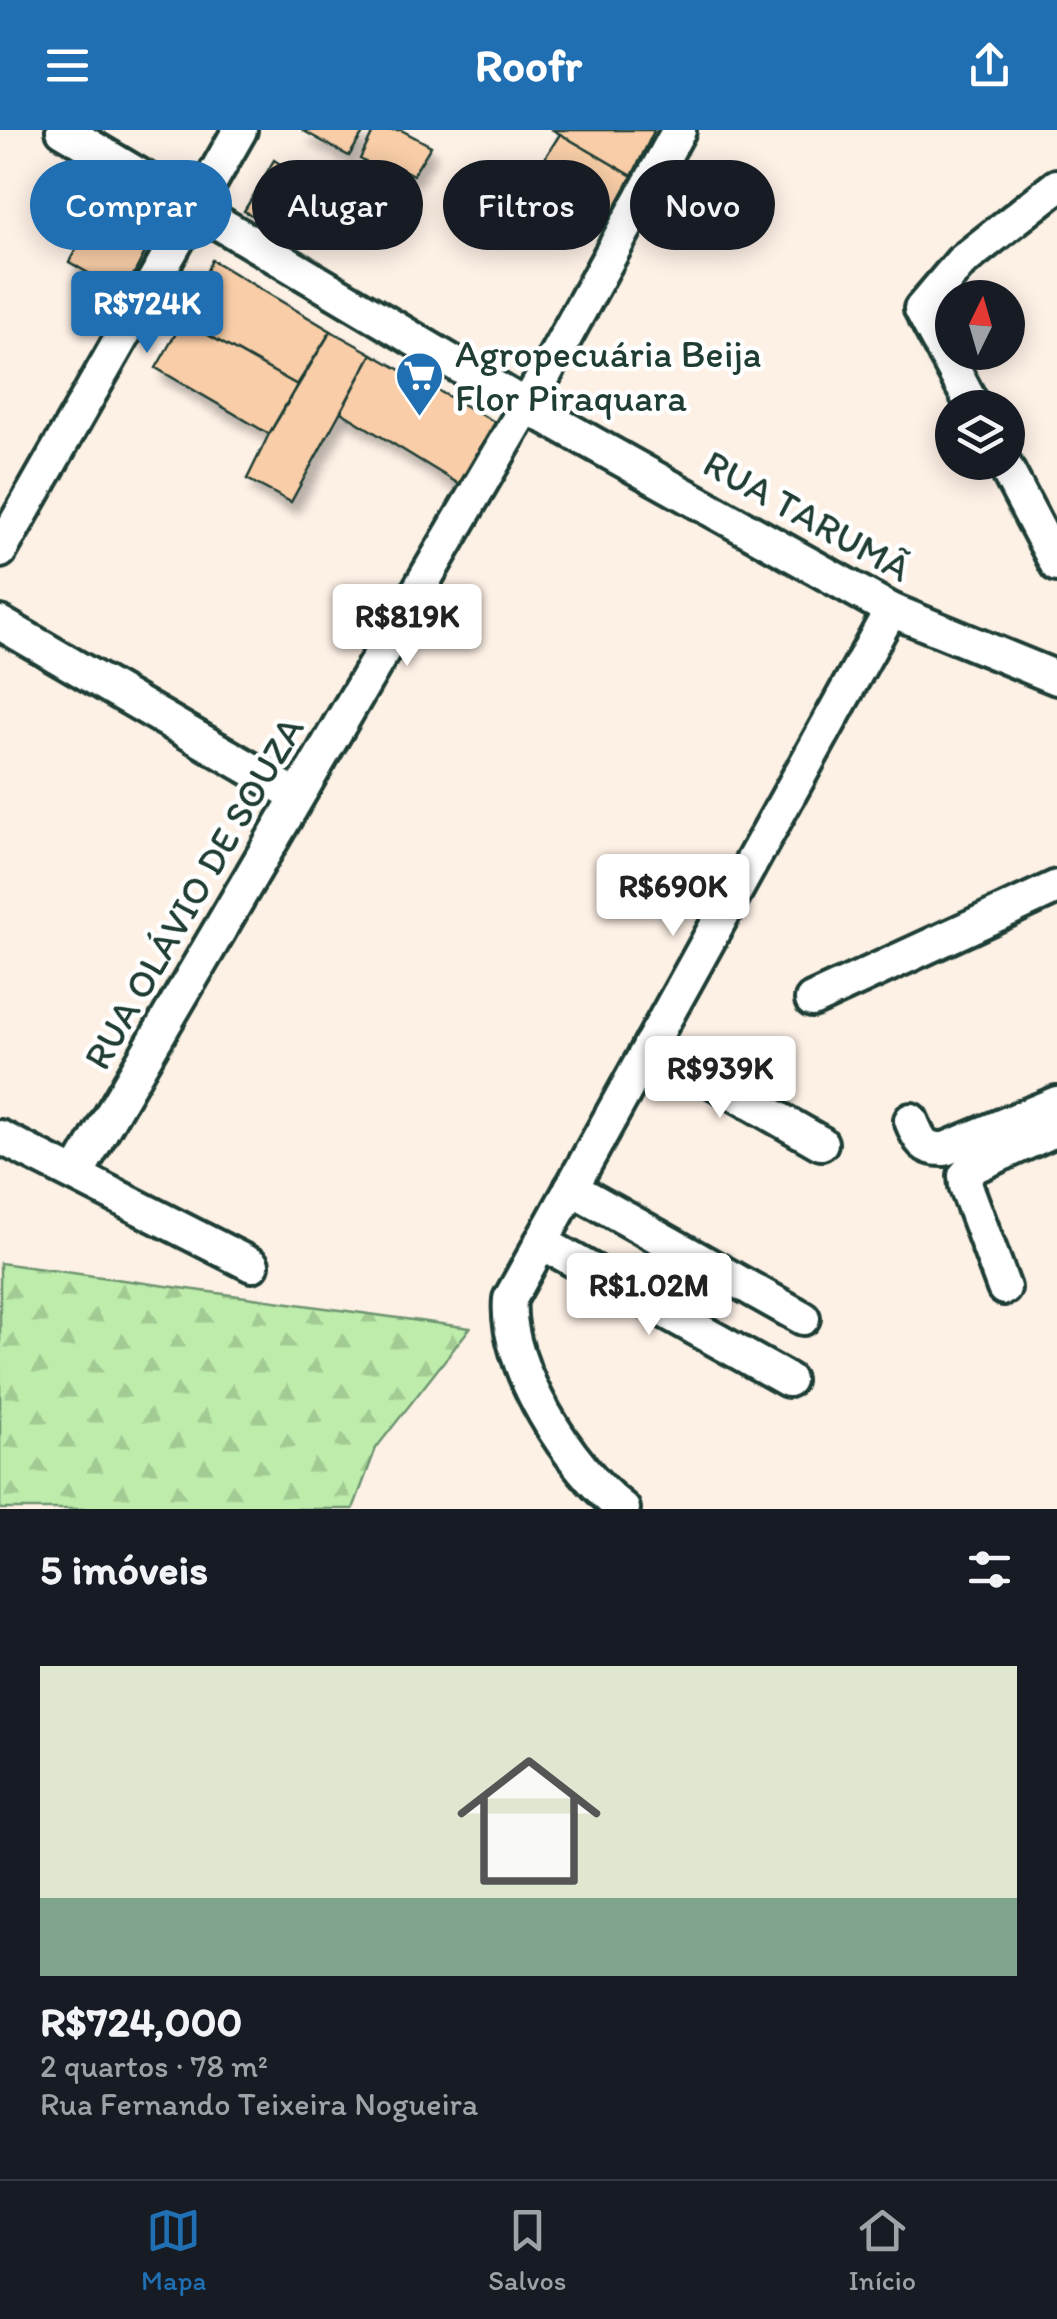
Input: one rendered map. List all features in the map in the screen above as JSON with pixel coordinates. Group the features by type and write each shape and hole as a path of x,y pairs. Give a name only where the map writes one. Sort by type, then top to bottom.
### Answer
{"street":[{"name":"RUA TARUMÃ","path":"63,130 114,160"},
{"path":"223,160 240,130"},
{"name":"RUA OLÁVIO DE SOUZA","path":"76,1175 526,406 679,130"},
{"path":"965,390 922,309 962,262 1057,186"},
{"name":"RUA TARUMÃ","path":"232,230 526,406 891,610 1057,678"},
{"path":"0,550 171,250"},
{"path":"1012,480 1057,565"},
{"path":"623,1509 591,1476 543,1412 519,1361 511,1333 510,1299 891,610"},
{"path":"0,624 296,796"},
{"path":"812,1000 1057,886"},
{"path":"650,1045 821,1143"},
{"path":"911,1120 921,1144 932,1150 945,1149 1057,1103"},
{"path":"1004,1288 965,1176 973,1167 1057,1129"},
{"path":"0,1137 252,1265"},
{"path":"571,1188 803,1318"},
{"path":"541,1242 788,1380"}],"green space":[{"path":"0,1263 470,1328 376,1448 353,1509 0,1509"}],"building":[{"path":"302,130 365,130 349,156"},
{"path":"374,130 401,130 431,146 422,160 360,159"},
{"path":"553,130 654,131 640,160 630,160 630,175"},
{"path":"560,134 605,160 544,160"},
{"path":"610,163 630,175 610,216"},
{"path":"252,198 252,215 244,211"},
{"path":"76,250 146,250 124,293 69,262"},
{"path":"212,260 331,331 297,385 183,321"},
{"path":"183,321 297,385 269,434 156,368"},
{"path":"331,331 372,354 291,502 247,479 269,434"},
{"name":"Agropecuária Beija Flor Piraquara","path":"372,354 500,425 464,487 341,412"}],"place":[{"name":"Agropecuária Beija Flor Piraquara","path":"420,418"}]}
